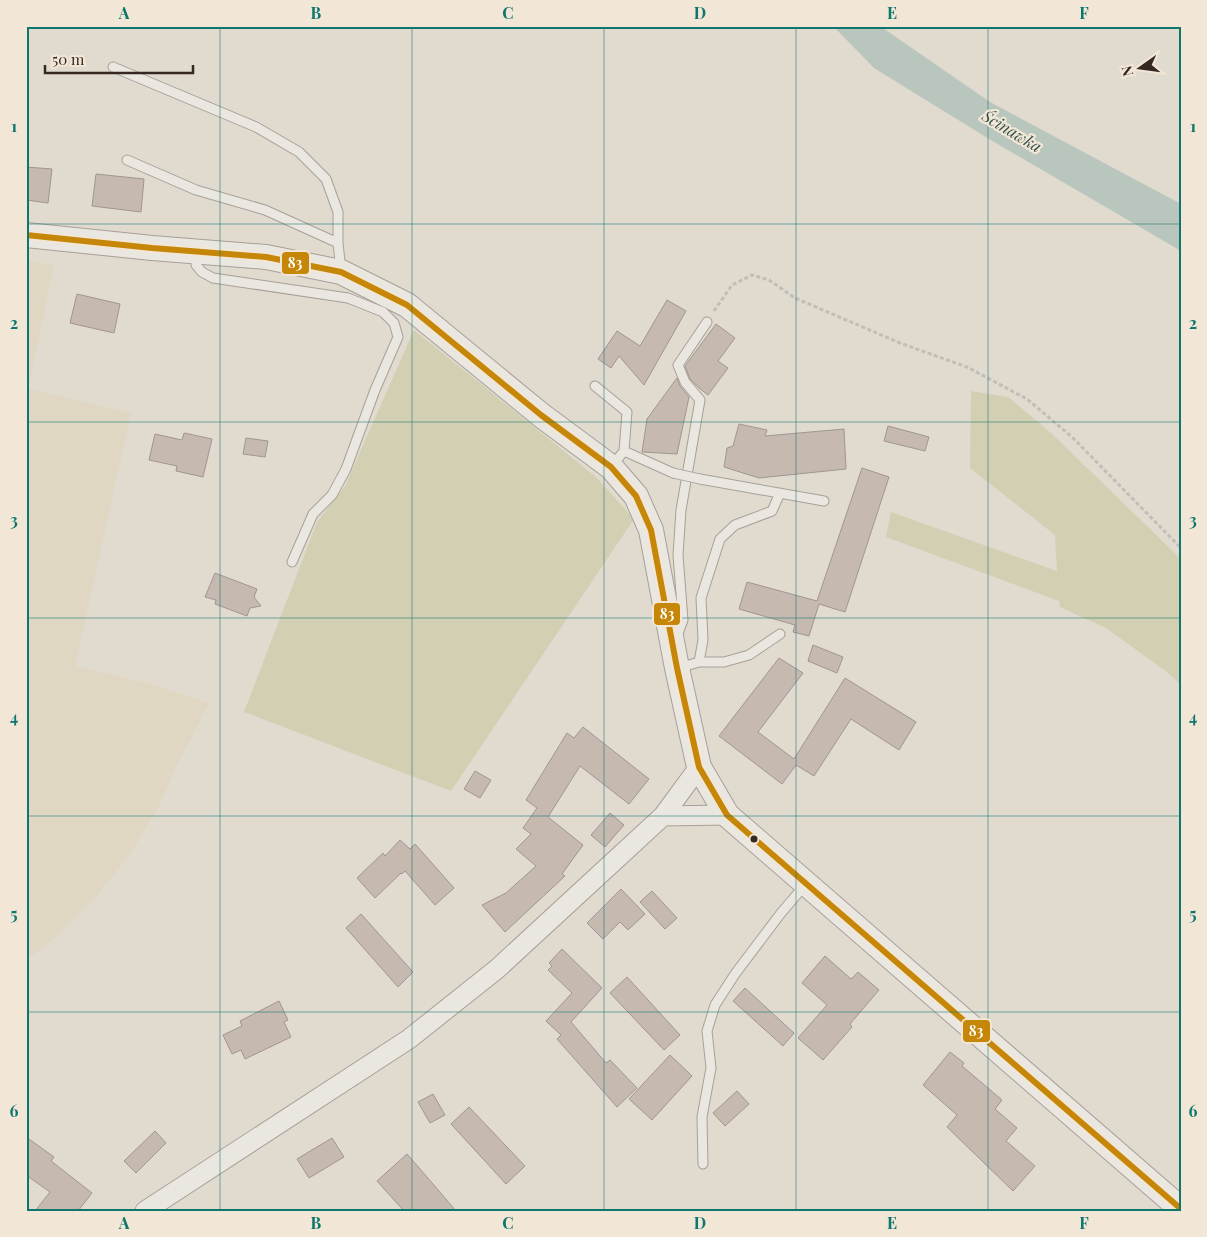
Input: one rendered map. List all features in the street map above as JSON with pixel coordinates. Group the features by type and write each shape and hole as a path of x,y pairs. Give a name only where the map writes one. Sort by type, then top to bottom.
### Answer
{"street":[{"path":"26,235 266,257 341,272 407,305 541,415 618,459 651,530 683,658 699,767 727,815 1181,1208"},
{"path":"145,1211 409,1039 497,969 663,816 699,767"},
{"path":"663,816 727,815"}],"lane":[{"path":"113,67 256,127 299,152 326,179 338,212 338,243 341,272"},
{"path":"127,160 196,190 265,210 338,243"},
{"path":"197,252 196,265 202,272 212,278 348,298 383,312 394,323 398,337 375,390 346,469 332,495 313,514 292,562"},
{"path":"683,658 683,620 678,555 680,510 700,400 685,382 678,365 707,322"},
{"path":"595,386 627,412 618,459 673,473 824,501"},
{"path":"683,658 702,640 701,598 720,539 736,525 772,511 780,493"},
{"path":"683,658 724,662 749,655 780,634"},
{"path":"703,1164 702,1117 711,1068 707,1031 715,1005 735,974 775,921 806,885"}],"path":[{"path":"707,322 732,285 752,275 769,280 795,298 900,344 967,367 1026,399 1072,437 1181,548"}],"shaded area":[{"path":"26,261 54,265 28,389 131,413 75,666 147,683 209,703 175,769 158,808 132,851 95,898 48,944 26,959"},
{"path":"414,330 596,477 634,519 451,791 244,712 317,522 345,486"},
{"path":"971,391 1008,397 1051,433 1181,559 1181,685 1167,672 1106,628 1060,607 1059,601 886,537 891,512 1057,571 1055,535 970,468"}],"water":[{"name":"Ścinawka","path":"833,26 880,26 990,102 1181,204 1181,251 989,139 874,68"}],"building":[{"path":"26,167 52,169 48,203 26,200"},
{"path":"96,174 144,179 141,212 92,206"},
{"path":"77,294 120,304 114,333 70,323"},
{"path":"667,300 686,311 644,385 619,356 611,368 598,359 617,331 640,346"},
{"path":"716,324 735,338 718,361 728,368 708,395 690,379 685,366"},
{"path":"677,378 680,386 689,397 677,454 642,452 647,419"},
{"path":"739,424 767,430 765,436 844,429 846,469 759,478 724,467 727,448 733,446"},
{"path":"888,426 929,437 925,451 884,441"},
{"path":"184,433 212,439 203,477 176,471 177,466 149,460 155,434 182,440"},
{"path":"246,438 268,441 265,457 243,454"},
{"path":"862,468 889,477 845,612 819,604 809,636 793,632 795,625 739,609 747,582 817,601"},
{"path":"215,573 257,589 254,597 261,606 250,608 247,616 215,604 216,600 205,597"},
{"path":"813,645 843,657 837,673 808,661"},
{"path":"779,658 803,673 758,732 794,759 845,678 916,722 899,750 851,719 814,776 796,765 782,784 719,736"},
{"path":"583,727 649,779 629,804 580,766 548,817 583,845 562,874 565,876 505,932 482,905 506,893 536,866 516,849 531,834 523,828 537,808 526,800 567,733 574,738"},
{"path":"475,771 491,780 480,798 464,789"},
{"path":"610,813 624,825 605,847 591,835"},
{"path":"400,840 410,849 415,844 454,888 435,905 405,871 375,898 357,878 383,853 385,856"},
{"path":"621,889 645,914 628,930 620,922 603,939 587,923"},
{"path":"652,891 677,918 665,929 640,902"},
{"path":"361,914 413,972 398,987 346,928"},
{"path":"562,949 602,988 571,1022 606,1063 610,1060 637,1088 617,1107 557,1039 561,1035 546,1021 572,993 548,970 552,966 549,963"},
{"path":"825,956 851,979 858,972 879,990 850,1024 852,1027 823,1060 798,1038 827,1005 802,983"},
{"path":"627,977 680,1035 664,1050 610,993"},
{"path":"745,988 794,1033 783,1046 733,1001"},
{"path":"279,1001 288,1020 284,1022 291,1037 245,1059 241,1050 232,1054 223,1035 242,1026 240,1021"},
{"path":"950,1052 964,1063 962,1066 1002,1100 995,1109 1017,1128 1006,1141 1035,1166 1013,1191 947,1127 957,1115 923,1085"},
{"path":"670,1055 692,1076 652,1120 629,1099"},
{"path":"737,1091 749,1104 725,1126 713,1113"},
{"path":"433,1094 445,1115 430,1123 418,1102"},
{"path":"469,1107 525,1166 506,1184 451,1124"},
{"path":"155,1131 166,1143 136,1173 124,1161"},
{"path":"26,1137 54,1157 51,1161 92,1193 78,1211 35,1211 50,1192 26,1175"},
{"path":"332,1138 344,1157 309,1178 297,1159"},
{"path":"407,1154 456,1211 404,1211 377,1181"}],"transit line":[{"name":"83","path":"26,235 266,257 341,272 407,305 541,415 611,467 636,496 651,530 677,668 699,767 727,815 1181,1209"}]}
